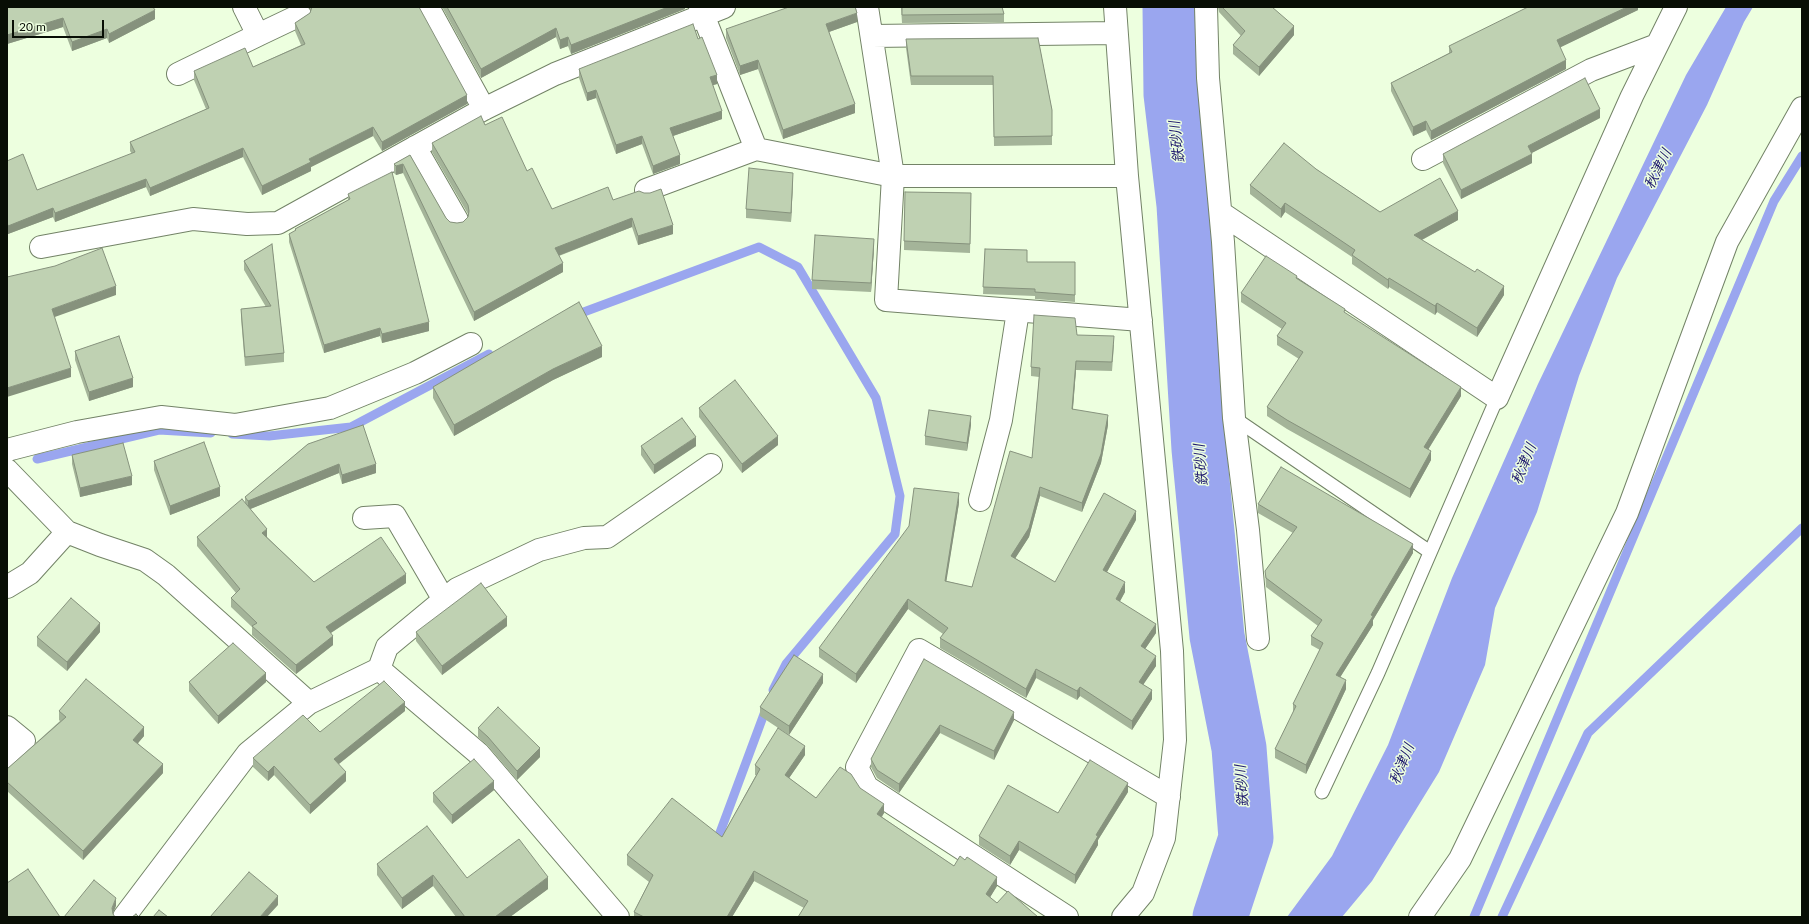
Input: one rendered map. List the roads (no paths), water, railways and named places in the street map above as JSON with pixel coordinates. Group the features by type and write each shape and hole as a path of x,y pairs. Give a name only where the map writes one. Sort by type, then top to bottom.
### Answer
{"street":[{"path":"244,7 258,35"},
{"path":"428,7 484,109"},
{"path":"41,247 193,219 247,224 278,223 484,109 555,74 701,11 724,7"},
{"path":"867,7 893,176 886,300 1141,320"},
{"path":"1115,7 1127,176 1172,651 1175,740 1162,845 1143,893 1122,917"},
{"path":"1206,7 1208,78 1221,213 1234,418 1248,530 1258,639"},
{"path":"1221,213 1497,398 1632,96 1676,7"},
{"path":"701,11 756,149"},
{"path":"178,74 300,14"},
{"path":"872,36 1116,34"},
{"path":"1423,159 1591,70 1657,45"},
{"path":"1420,917 1460,859 1627,513 1726,242 1802,108"},
{"path":"415,147 457,220"},
{"path":"646,190 756,149 893,176 1127,176"},
{"path":"980,500 1002,420 1018,310"},
{"path":"7,450 78,432 161,417 235,425 330,408 415,373 471,344"},
{"path":"124,917 248,753 309,703 379,669 387,647 457,589 539,550 584,538 607,537 711,465"},
{"path":"7,470 67,532 145,560 166,575 309,703"},
{"path":"364,518 395,516 444,600"},
{"path":"7,587 30,573 67,532"},
{"path":"1067,917 867,787 857,767 919,650 1169,797"},
{"path":"379,669 479,754 608,914"},
{"path":"7,727 24,741 7,757"}],"lane":[{"path":"1322,792 1378,672 1497,398"},
{"path":"1234,418 1430,552"}],"water":[{"name":"秋津川","path":"1726,7 1753,7 1744,22 1707,105 1617,278 1579,376 1537,512 1495,608 1485,665 1439,772 1372,881 1342,917 1287,917 1332,856 1388,745 1452,578 1538,384 1686,75"}],"waterway":[{"name":"鉄砂川","path":"1170,7 1171,94 1184,205 1199,449 1217,636 1239,748 1246,838 1220,917"},
{"path":"1474,917 1774,201 1802,156"},
{"path":"573,316 759,247 798,267 876,398 900,496 895,534 786,664 773,690"},
{"path":"232,434 269,436 351,427 489,354"},
{"path":"37,459 159,430 211,433"},
{"path":"1502,917 1588,733 1802,528"},
{"path":"715,846 767,706"}]}
